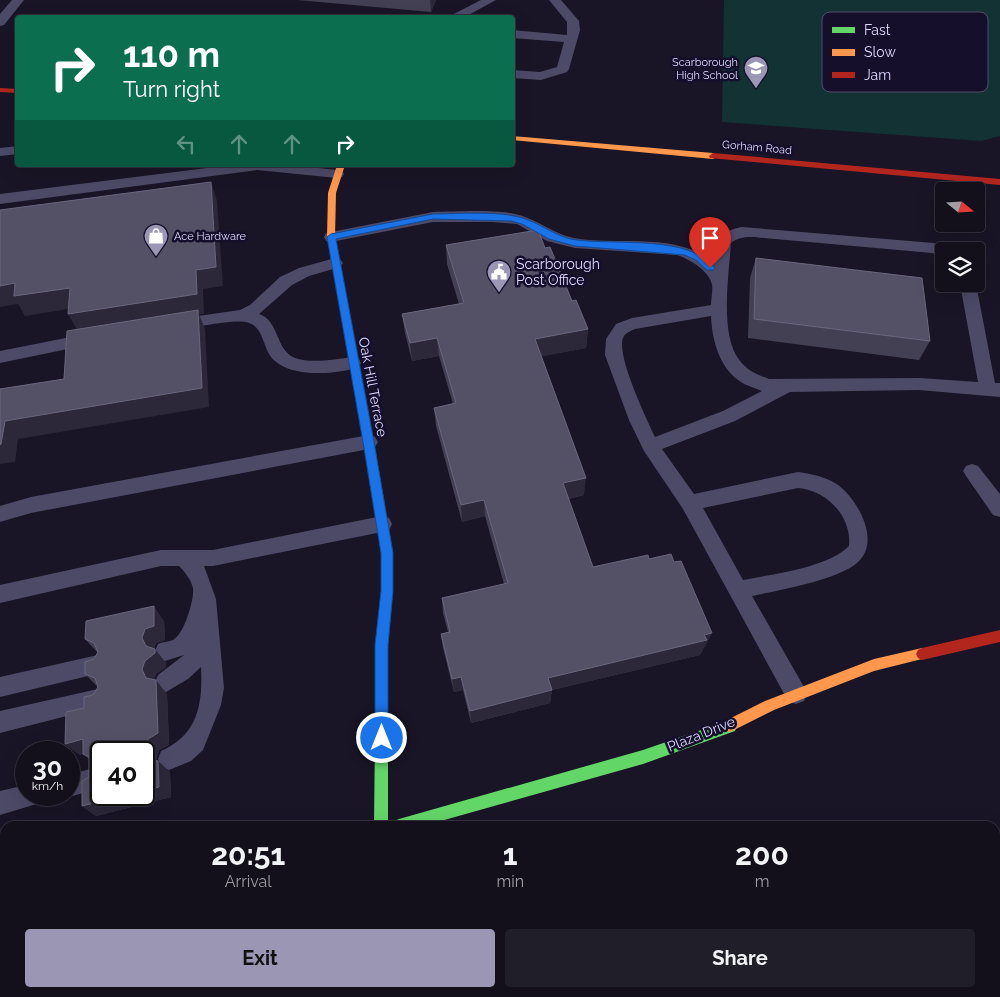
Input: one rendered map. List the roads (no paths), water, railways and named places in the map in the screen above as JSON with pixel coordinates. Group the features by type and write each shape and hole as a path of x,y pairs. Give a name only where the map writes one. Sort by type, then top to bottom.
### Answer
{"street":[{"path":"0,90 15,91"},
{"name":"Gorham Road","path":"515,138 1000,182"},
{"name":"Oak Hill Terrace","path":"339,170 329,206 331,237 369,442 387,553 387,591 382,645 381,821"},
{"name":"Plaza Drive","path":"417,821 643,757 722,730 750,713 874,665 1000,636"}],"lane":[{"path":"0,22 18,0"},
{"path":"458,15 490,0"},
{"path":"515,74 541,76 563,69 571,39 573,21 556,0"},
{"path":"515,34 571,39"},
{"path":"0,152 15,150"},
{"path":"0,199 164,171 238,167"},
{"path":"278,167 339,170"},
{"path":"331,237 433,216 511,218 525,222 552,236 575,243 688,252 704,262 714,272 721,285"},
{"path":"935,248 764,232 737,234 726,238 721,285 720,339 735,370 755,384 787,387 918,384 994,390 970,292"},
{"path":"163,328 243,315 256,309 286,281 304,272 335,263"},
{"path":"720,309 632,324 622,328 614,339 614,355 650,446 690,503 796,694"},
{"path":"243,315 259,320 268,330 273,347 282,359 294,364 317,366 353,363"},
{"path":"0,357 105,336"},
{"path":"650,446 727,417 748,407 764,396 787,387"},
{"path":"0,514 31,505 369,442"},
{"path":"972,471 1000,509"},
{"path":"690,503 798,480 812,480 826,485 845,506 859,539 856,551 850,559 828,568 738,590"},
{"path":"0,594 161,558 213,558 382,524"},
{"path":"170,759 183,753 195,742 210,705 213,688 206,599 195,569 182,557"},
{"path":"165,651 182,646 188,638 200,613 202,585"},
{"path":"166,682 189,667 209,636"},
{"path":"0,687 98,665"},
{"path":"0,722 98,698"},
{"path":"0,804 15,800"}],"place":[{"name":"Scarborough High School","path":"756,89"},
{"name":"Ace Hardware","path":"156,257"},
{"name":"Scarborough Post Office","path":"499,293"}]}
